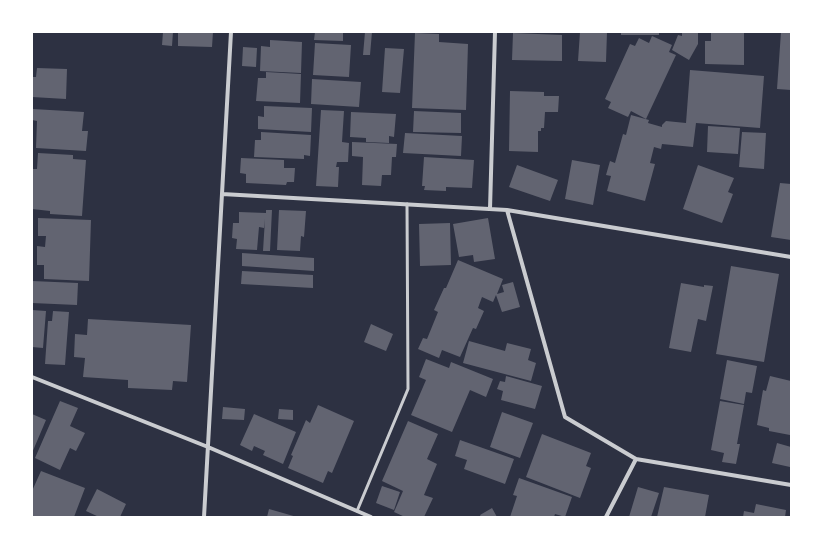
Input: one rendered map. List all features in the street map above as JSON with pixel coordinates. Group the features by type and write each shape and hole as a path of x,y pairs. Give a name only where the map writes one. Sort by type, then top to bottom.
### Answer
{"street":[{"path":"204,517 231,32"},
{"path":"490,208 495,32"},
{"path":"222,194 490,208 791,257"},
{"path":"507,210 565,417 636,459 791,485"},
{"path":"32,377 208,447 370,517"},
{"path":"606,517 636,459"}],"lane":[{"path":"357,511 408,389 407,204"}],"building":[{"path":"163,32 173,32 172,46 162,45"},
{"path":"178,32 213,32 212,47 178,46"},
{"path":"315,32 343,32 343,41 314,40"},
{"path":"365,32 372,32 370,55 363,55"},
{"path":"580,32 607,32 606,62 578,61"},
{"path":"621,32 659,32 659,35 621,35"},
{"path":"682,32 698,32 698,44 689,60 672,50 678,35 682,36"},
{"path":"711,32 744,32 744,65 705,64 705,41 711,41"},
{"path":"781,32 791,32 791,90 777,89"},
{"path":"415,33 439,34 439,42 468,44 466,110 412,108"},
{"path":"513,33 562,35 562,61 512,60"},
{"path":"652,36 672,45 669,52 676,55 646,119 631,111 628,117 608,108 611,102 605,99 630,44 635,46 639,38 649,43"},
{"path":"270,40 302,42 301,73 260,71 261,46 270,47"},
{"path":"315,43 351,45 349,77 313,75"},
{"path":"243,47 257,48 256,67 242,66"},
{"path":"385,48 404,49 400,93 382,92"},
{"path":"37,68 67,69 66,99 32,97 32,77 36,77"},
{"path":"690,70 764,76 760,128 696,123 693,147 662,144 661,149 654,147 650,163 655,164 645,201 607,191 611,176 606,175 610,161 615,163 623,134 626,135 631,115 649,120 648,123 662,127 666,121 686,123"},
{"path":"266,72 301,74 300,103 256,101 258,78 266,78"},
{"path":"312,79 361,82 359,107 311,104"},
{"path":"510,91 544,92 544,96 559,96 558,112 545,112 544,128 541,128 541,131 538,131 538,152 509,151"},
{"path":"264,106 312,108 311,132 258,129 258,116 264,117"},
{"path":"33,109 84,112 82,131 88,131 86,151 36,148 37,121 32,120"},
{"path":"321,110 344,111 342,142 349,143 348,162 337,162 336,167 339,167 338,187 316,186"},
{"path":"414,111 461,113 461,133 413,132"},
{"path":"351,112 396,114 394,137 389,136 389,143 366,142 366,138 350,137"},
{"path":"708,126 740,128 738,154 707,152"},
{"path":"261,132 311,135 310,156 304,155 304,159 254,157 255,140 261,140"},
{"path":"742,132 766,133 764,169 739,167"},
{"path":"405,133 462,136 461,156 403,153"},
{"path":"352,142 397,144 396,157 392,157 391,175 382,175 381,186 362,185 363,157 352,156"},
{"path":"38,153 73,155 73,159 86,160 82,216 50,214 50,211 32,209 33,169 37,169"},
{"path":"424,157 474,160 472,188 446,187 446,191 424,190 425,186 422,186"},
{"path":"241,158 284,160 284,168 295,168 294,182 287,182 286,185 246,183 246,174 240,173"},
{"path":"572,160 600,165 593,205 565,199"},
{"path":"517,165 558,180 550,201 509,187"},
{"path":"698,165 734,178 728,192 733,194 722,223 683,209"},
{"path":"780,183 791,184 791,240 771,237"},
{"path":"266,210 272,210 270,251 263,251 265,219 264,228 259,227 257,250 236,249 237,239 232,238 233,223 239,223 239,212 266,213"},
{"path":"279,210 306,211 304,237 301,236 300,251 277,250"},
{"path":"38,218 91,220 89,281 44,279 44,265 37,265 37,246 45,247 46,236 38,236"},
{"path":"488,218 495,259 474,262 473,255 459,257 453,224"},
{"path":"450,223 451,265 420,266 419,224"},
{"path":"242,253 314,258 314,271 242,266"},
{"path":"458,260 503,279 497,294 504,292 502,285 513,282 520,307 502,312 496,295 493,302 482,297 478,308 484,311 476,329 473,328 460,357 442,350 439,358 418,349 423,338 427,339 438,312 434,310 444,288 446,288"},
{"path":"731,266 779,274 764,362 716,354"},
{"path":"242,271 313,275 313,288 241,284"},
{"path":"32,281 78,283 77,305 32,303"},
{"path":"681,283 704,287 704,285 713,286 706,321 698,319 691,352 669,348"},
{"path":"32,310 46,311 43,348 32,347"},
{"path":"53,311 69,312 65,365 45,364 48,321 52,321"},
{"path":"88,319 191,325 187,382 173,381 172,390 128,388 128,380 83,377 85,358 74,357 75,334 87,335"},
{"path":"371,324 393,334 386,351 364,342"},
{"path":"469,341 505,351 507,343 531,349 528,360 536,363 531,381 463,363"},
{"path":"426,359 449,368 451,362 493,379 486,397 470,390 452,432 411,415 426,380 419,377"},
{"path":"727,360 757,366 752,393 746,392 744,404 720,399"},
{"path":"506,376 542,386 535,409 501,400 503,391 497,389 500,381 505,382"},
{"path":"770,376 791,381 790,435 769,431 769,428 757,425 763,390 766,391"},
{"path":"60,401 78,408 70,426 85,433 76,451 70,448 60,470 35,458"},
{"path":"720,401 744,405 737,444 740,444 736,464 722,462 724,453 711,450"},
{"path":"318,405 354,421 332,473 328,471 323,483 288,468 293,456 291,455 306,420 310,423"},
{"path":"223,407 245,409 244,420 222,419"},
{"path":"279,409 293,410 293,420 278,419"},
{"path":"502,412 533,423 520,458 490,447"},
{"path":"32,414 46,420 32,453"},
{"path":"254,414 296,432 283,464 263,455 265,451 254,446 252,451 240,445"},
{"path":"408,421 438,434 427,459 437,464 424,495 433,498 424,517 405,517 394,512 403,491 382,481"},
{"path":"542,434 591,453 586,466 591,468 580,498 526,477"},
{"path":"460,440 514,459 505,484 464,469 467,460 455,456"},
{"path":"777,443 791,447 790,467 772,463"},
{"path":"41,471 85,488 74,517 32,517 32,491"},
{"path":"519,478 572,497 565,517 555,514 554,517 510,517 517,496 513,495"},
{"path":"382,486 400,492 394,510 376,503"},
{"path":"638,487 659,493 651,517 629,517"},
{"path":"664,487 709,495 705,517 657,517"},
{"path":"97,489 126,504 120,517 99,517 86,511"},
{"path":"756,504 786,510 785,517 743,517 744,511 754,513"},
{"path":"492,508 497,517 481,517 480,515"},
{"path":"269,509 297,517 267,517"}]}
